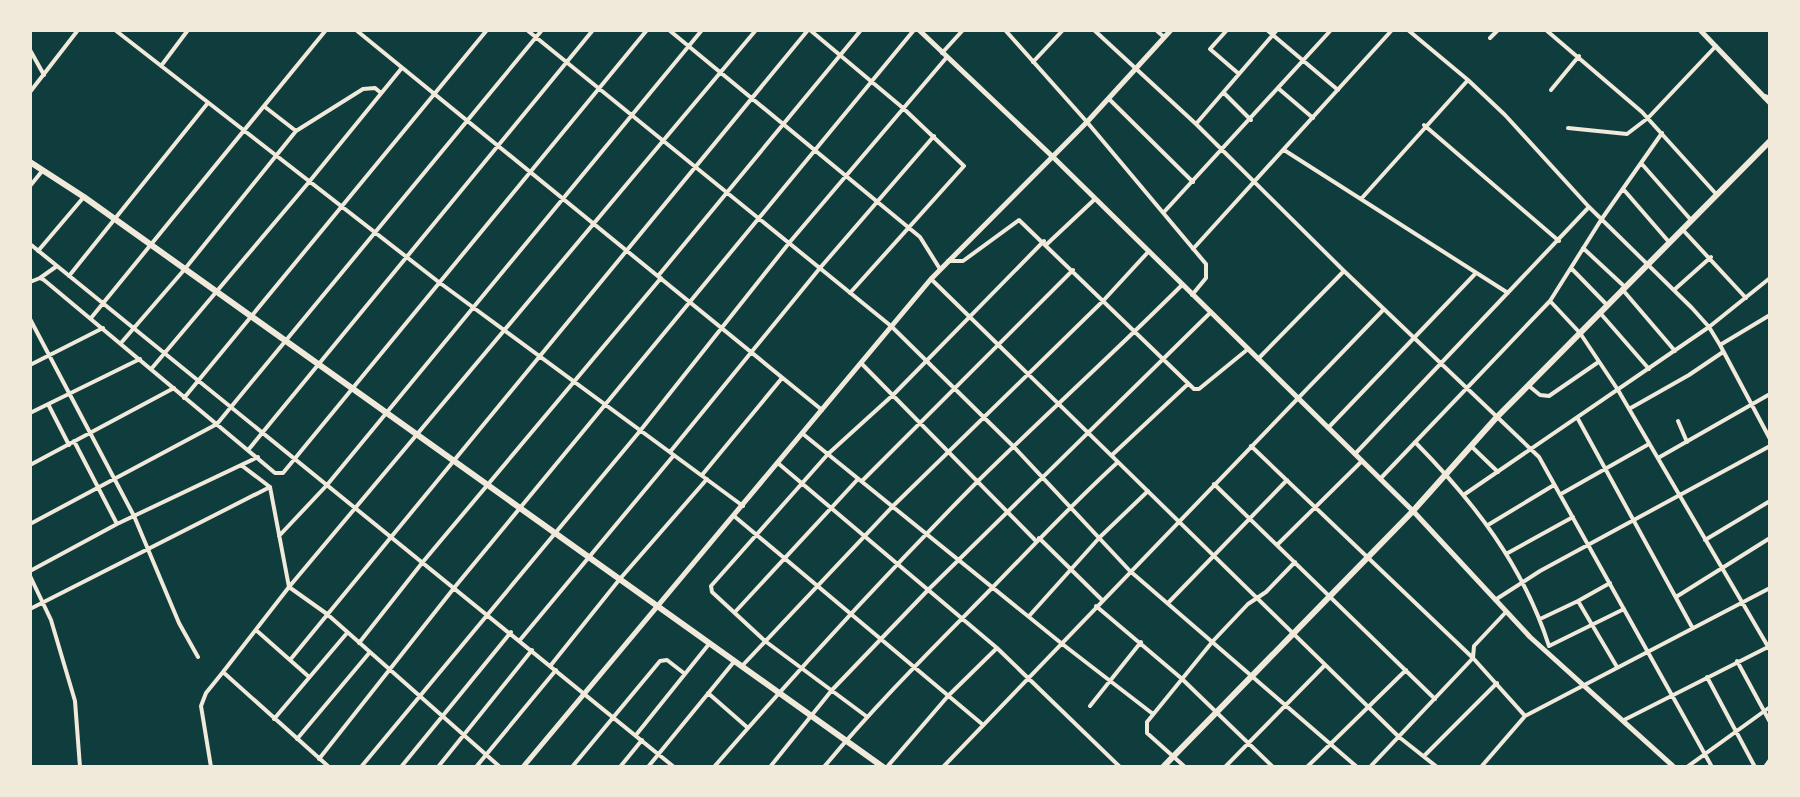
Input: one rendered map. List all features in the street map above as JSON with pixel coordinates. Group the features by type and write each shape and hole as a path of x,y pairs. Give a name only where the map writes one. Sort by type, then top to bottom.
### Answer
{"main road":[{"path":"1163,767 1413,511 1496,418 1768,144"},
{"path":"30,162 84,197 740,668 885,767"}],"street":[{"path":"31,90 78,30"},
{"path":"115,30 504,332 743,506"},
{"path":"161,66 188,30"},
{"path":"91,318 326,30"},
{"path":"356,30 822,410"},
{"path":"184,398 487,30"},
{"path":"527,30 891,326 984,416 1130,571 1357,767"},
{"path":"30,524 217,424 542,30"},
{"path":"249,449 593,30"},
{"path":"40,278 279,474 295,459 647,30"},
{"path":"669,30 908,226 925,244 940,269"},
{"path":"279,536 327,485 702,30"},
{"path":"211,767 201,706 206,693 289,587 756,30"},
{"path":"290,660 809,30 903,108 964,166 850,293"},
{"path":"359,643 861,30"},
{"path":"319,759 454,588 916,30 1053,157 1211,312 1413,511 1506,612 1583,687 1674,767"},
{"path":"361,767 640,431 963,30"},
{"path":"1005,30 1206,264 1208,273 1192,295"},
{"path":"1033,62 1063,30"},
{"path":"1094,30 1196,124 1539,457 1712,767"},
{"path":"1156,30 1164,37"},
{"path":"523,767 931,279 1087,122 1171,30"},
{"path":"1227,30 1210,49 1239,74"},
{"path":"1267,30 1338,90"},
{"path":"1196,124 1277,30"},
{"path":"1164,212 1331,30"},
{"path":"1193,249 1392,30"},
{"path":"1408,30 1505,115 1601,220 1709,327 1770,439"},
{"path":"1490,38 1498,30"},
{"path":"1546,30 1648,118 1717,195"},
{"path":"1700,30 1768,100"},
{"path":"1568,128 1627,134 1648,118 1716,46"},
{"path":"30,50 44,75"},
{"path":"1551,90 1579,56"},
{"path":"152,368 401,68"},
{"path":"1361,199 1424,125 1468,80"},
{"path":"121,343 296,131 363,89 375,88 381,93"},
{"path":"1279,89 1313,118"},
{"path":"1224,92 1251,120"},
{"path":"1109,99 1193,182"},
{"path":"69,276 207,104"},
{"path":"265,107 296,131"},
{"path":"1424,125 1559,241"},
{"path":"1380,479 1550,301 1601,220 1662,133"},
{"path":"520,640 820,268 934,136"},
{"path":"1284,150 1508,293"},
{"path":"1641,163 1691,220"},
{"path":"30,186 43,170"},
{"path":"1624,190 1669,242"},
{"path":"38,251 84,197"},
{"path":"866,716 765,641 712,592 711,586 828,454 893,395 1045,243 1095,199"},
{"path":"1355,454 1589,207"},
{"path":"948,261 963,261 1019,220 1194,389 1199,389 1248,349"},
{"path":"1682,229 1746,298"},
{"path":"30,244 674,767"},
{"path":"1583,248 1623,288 1675,351"},
{"path":"740,668 893,506 1103,301 1149,251"},
{"path":"1673,290 1711,257"},
{"path":"30,282 57,266"},
{"path":"1571,268 1607,305"},
{"path":"735,612 830,509 1073,270"},
{"path":"1258,359 1344,271"},
{"path":"1328,428 1475,274"},
{"path":"931,279 1399,737 1437,767"},
{"path":"1465,494 1675,351 1769,280"},
{"path":"714,767 800,668 897,564 1182,285"},
{"path":"1550,301 1580,333 1618,390 1769,648 1737,661 1624,720"},
{"path":"943,767 1384,309"},
{"path":"770,767 832,690 928,590 1211,312"},
{"path":"1600,313 1649,369"},
{"path":"1720,345 1770,315"},
{"path":"30,319 134,516 179,623 198,657"},
{"path":"30,365 103,328"},
{"path":"1629,409 1723,351"},
{"path":"30,413 140,359"},
{"path":"1529,386 1540,395 1549,396 1598,362"},
{"path":"861,363 1007,511 1102,600"},
{"path":"551,665 782,378"},
{"path":"1112,455 1188,384"},
{"path":"30,465 174,388"},
{"path":"1657,458 1770,394"},
{"path":"48,404 69,445"},
{"path":"1578,419 1692,628"},
{"path":"1678,421 1687,442"},
{"path":"803,434 1153,714"},
{"path":"74,441 117,524"},
{"path":"1415,442 1465,494 1488,525 1523,581 1540,619 1546,648"},
{"path":"1561,494 1649,444"},
{"path":"1251,446 1473,658 1525,716"},
{"path":"1470,446 1498,472"},
{"path":"1495,600 1589,544 1770,446"},
{"path":"80,767 75,701 30,573 117,524 258,457"},
{"path":"1277,545 1362,461"},
{"path":"824,767 913,666 1118,462"},
{"path":"779,464 997,648 1120,767"},
{"path":"241,465 270,487 289,587 327,614 500,767"},
{"path":"1168,603 1287,480"},
{"path":"1214,484 1435,699"},
{"path":"1488,525 1555,484"},
{"path":"30,609 270,487"},
{"path":"1030,615 1100,537 1148,491"},
{"path":"1705,540 1770,501"},
{"path":"734,516 982,724"},
{"path":"1506,554 1573,517"},
{"path":"1676,597 1770,538"},
{"path":"1185,767 1147,733 1145,726 1213,641 1295,562"},
{"path":"1540,619 1610,583"},
{"path":"1481,767 1525,716 1770,588"},
{"path":"1578,601 1617,667"},
{"path":"1096,606 1181,678 1273,767"},
{"path":"1546,648 1624,609"},
{"path":"1370,767 1473,658 1474,646 1506,612"},
{"path":"256,630 309,677"},
{"path":"401,767 511,632"},
{"path":"274,719 347,633"},
{"path":"1090,706 1141,642"},
{"path":"636,735 709,644"},
{"path":"885,767 948,696 997,648"},
{"path":"438,767 532,650"},
{"path":"297,739 370,652"},
{"path":"576,766 613,716 662,659 685,674"},
{"path":"1737,661 1767,709 1770,722"},
{"path":"648,767 733,663"},
{"path":"1225,767 1325,665"},
{"path":"476,767 556,669"},
{"path":"1307,767 1406,670"},
{"path":"223,672 329,767"},
{"path":"1707,676 1755,767"},
{"path":"1424,756 1497,683"},
{"path":"708,693 748,728"},
{"path":"1687,767 1767,709"},
{"path":"620,767 642,740"},
{"path":"1765,767 1770,760"}]}
